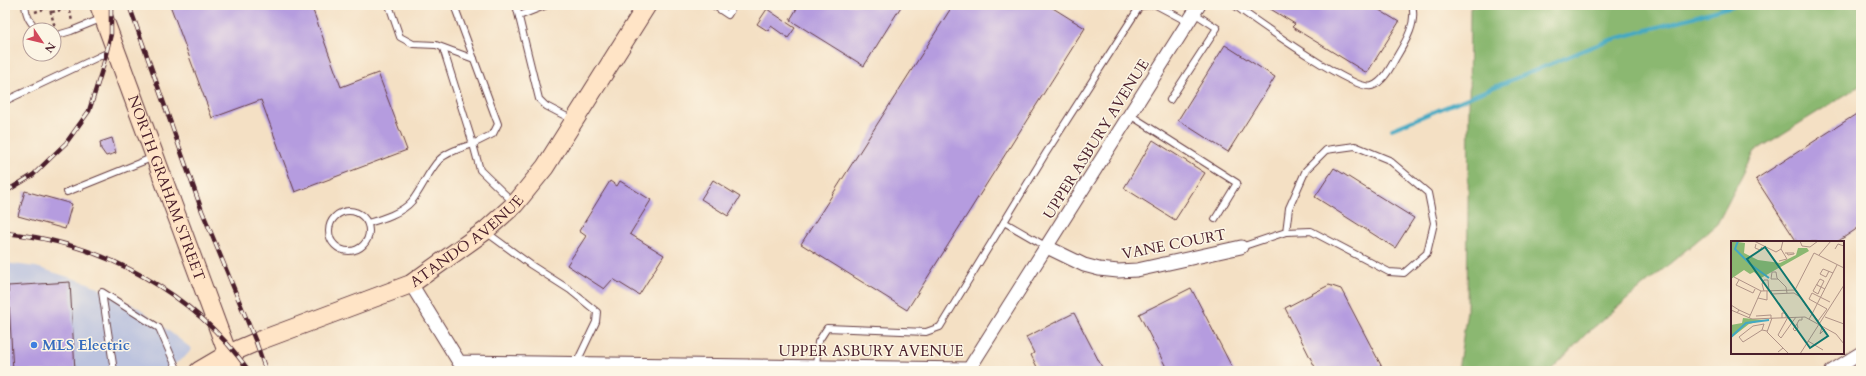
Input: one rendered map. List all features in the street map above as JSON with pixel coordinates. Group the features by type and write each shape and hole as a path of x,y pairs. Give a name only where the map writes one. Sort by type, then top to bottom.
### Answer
{"main road":[{"name":"ATANDO AVENUE","path":"199,371 228,354 411,284 485,231 515,204 545,167 646,6"},
{"name":"NORTH GRAHAM STREET","path":"102,11 234,371"}],"street":[{"name":"UPPER ASBURY AVENUE","path":"411,284 461,367 576,364 970,370 1194,13"},
{"name":"VANE COURT","path":"1047,247 1084,265 1099,269 1118,271 1137,270 1241,247"},
{"path":"1832,371 1861,352"}],"lane":[{"path":"25,5 26,13 30,22"},
{"path":"390,5 400,37 413,44 436,46 474,59"},
{"path":"368,223 394,213 411,202 440,159 455,150 473,144 493,134 498,124 454,5"},
{"path":"516,5 539,99 546,106 575,120"},
{"path":"519,16 547,5"},
{"path":"713,5 728,15 734,5"},
{"path":"816,367 818,342 827,328 926,332 940,327 1004,222 1140,6 1150,5"},
{"path":"1156,5 1194,13 1217,28 1170,100"},
{"path":"1234,5 1244,8 1287,43 1346,79 1364,87 1372,86 1380,81 1405,42 1409,35 1413,19 1412,5"},
{"path":"62,34 71,31 102,11"},
{"path":"5,101 116,48"},
{"path":"443,48 480,170 515,204"},
{"path":"1130,115 1237,183 1215,219"},
{"path":"1241,247 1286,232 1312,230 1389,272 1404,274 1427,252 1434,223 1428,193 1389,160 1354,146 1326,150 1306,170 1289,208 1286,232"},
{"path":"67,192 155,156"},
{"path":"342,212 355,212 361,214 368,223 370,231 368,238 360,248 354,250 340,249 331,239 330,226 336,216 342,212"},
{"path":"1004,222 1047,247"},
{"path":"485,231 531,265 570,290 597,312 596,322 576,364"},
{"path":"114,371 102,292 160,328 178,371"}],"path":[{"path":"34,13 49,6 54,22"},
{"path":"52,12 69,7 72,23"}],"shaded area":[{"path":"5,263 36,267 88,283 139,308 192,349 184,358 163,371 5,371"}],"green space":[{"path":"1483,5 1861,5 1861,85 1755,151 1717,224 1587,333 1550,371 1458,371 1467,310 1470,8"}],"building":[{"path":"170,5 311,5 341,87 378,73 407,150 295,192 261,100 212,118"},
{"path":"799,5 902,5 864,66 790,20"},
{"path":"953,5 1048,5 1085,28 907,310 801,244"},
{"path":"1264,5 1371,5 1399,22 1367,73 1292,27 1295,24"},
{"path":"767,9 795,28 788,38 771,26 768,31 757,24"},
{"path":"1225,45 1275,77 1228,152 1178,120"},
{"path":"1861,111 1861,226 1838,241 1796,241 1756,179"},
{"path":"112,138 116,153 106,156 101,149 100,142"},
{"path":"1153,140 1205,173 1175,220 1124,188"},
{"path":"1334,168 1414,218 1395,248 1315,197"},
{"path":"713,180 740,197 728,216 701,199"},
{"path":"610,181 617,186 620,181 651,200 630,234 664,255 639,295 613,279 604,289 567,265 586,236 579,231"},
{"path":"25,191 72,204 65,229 18,216"},
{"path":"70,282 75,371 13,371 8,286"},
{"path":"1329,285 1341,289 1384,371 1317,371 1285,308"},
{"path":"1191,288 1234,371 1168,371 1139,314"},
{"path":"1074,313 1104,371 1039,371 1031,355 1034,353 1026,337"}],"waterway":[{"path":"1392,129 1604,42 1736,5"}],"railway":[{"path":"5,192 33,175 66,143 89,111 102,70 111,34 111,5"},
{"path":"129,5 202,211 256,342 266,371"},
{"path":"5,233 41,238 76,247 110,260 142,276 172,295 201,317 226,343 249,371"}],"place":[{"name":"MLS Electric","path":"34,345"}]}
